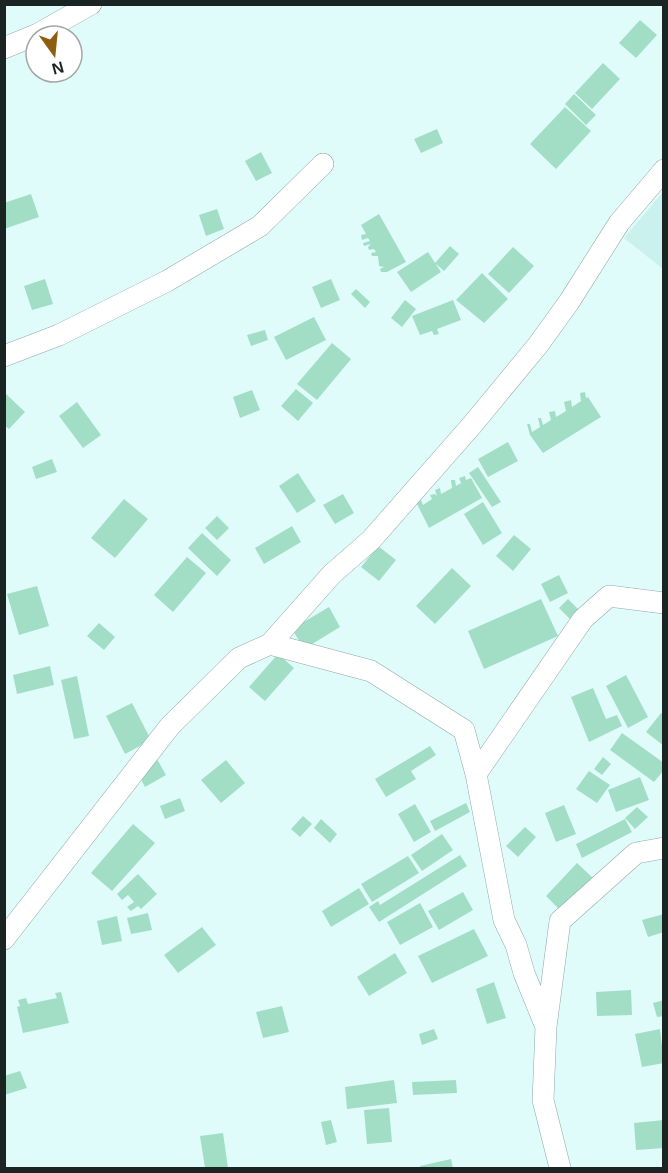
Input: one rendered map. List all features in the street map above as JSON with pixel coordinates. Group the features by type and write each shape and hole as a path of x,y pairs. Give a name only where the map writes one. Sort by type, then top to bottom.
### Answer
{"street":[{"path":"4,48 38,34 91,4"},
{"path":"4,356 59,335 167,280 260,226 323,164"},
{"path":"4,939 170,726 239,658 270,644 332,574 371,540 403,500 472,425 538,345 569,302 619,222 663,170"},
{"path":"476,774 583,619 609,596 663,603"},
{"path":"270,644 371,671 464,730 476,774 504,920 546,1027"},
{"path":"560,1168 543,1100 546,1027 561,921 636,853 663,848"}],"shaded area":[{"path":"663,192 663,269 624,238"}],"building":[{"path":"640,20 657,35 636,58 619,43"},
{"path":"603,63 620,79 592,109 575,93"},
{"path":"574,94 596,115 586,125 565,104"},
{"path":"565,107 591,131 556,169 530,144"},
{"path":"437,129 443,143 421,153 414,139"},
{"path":"261,152 272,173 256,181 245,161"},
{"path":"31,194 39,217 4,229 4,203"},
{"path":"217,209 224,229 206,236 199,215"},
{"path":"379,214 406,262 387,272 381,272 380,269 384,267 379,266 378,256 372,256 371,253 376,252 374,249 369,250 368,247 371,244 364,246 363,243 370,241 368,238 362,240 361,235 366,234 361,225"},
{"path":"450,246 459,254 444,271 435,263"},
{"path":"513,247 534,266 509,293 488,274"},
{"path":"428,252 441,272 411,292 397,272"},
{"path":"482,273 508,299 484,323 456,300"},
{"path":"45,279 53,304 32,310 24,286"},
{"path":"331,279 340,300 321,308 312,287"},
{"path":"356,289 370,302 365,308 351,294"},
{"path":"405,300 416,309 402,327 391,318"},
{"path":"453,300 461,320 437,329 439,334 434,335 432,331 420,335 412,316"},
{"path":"314,317 326,340 286,360 274,337"},
{"path":"265,330 268,340 251,346 247,335"},
{"path":"332,343 351,359 317,400 297,384"},
{"path":"296,389 313,403 298,421 281,406"},
{"path":"252,390 260,410 240,418 233,397"},
{"path":"4,392 25,412 9,429 4,425"},
{"path":"585,392 586,398 588,397 601,417 543,453 530,435 527,424 530,424 532,432 540,427 538,418 541,418 543,425 551,420 549,412 555,411 556,417 566,411 564,402 571,400 572,407 581,401 580,393"},
{"path":"77,402 101,435 83,448 59,416"},
{"path":"508,442 518,461 488,477 478,459"},
{"path":"52,459 57,472 36,479 32,467"},
{"path":"478,467 501,502 492,507 469,473"},
{"path":"298,473 316,501 297,513 279,486"},
{"path":"465,476 466,480 471,478 482,498 429,528 416,502 421,500 423,505 432,499 430,495 437,496 435,490 440,488 441,494 452,488 451,480 455,480 456,486 461,483 459,478"},
{"path":"343,494 354,513 335,524 323,505"},
{"path":"124,499 148,519 115,558 91,538"},
{"path":"483,502 502,533 483,545 464,514"},
{"path":"217,516 229,528 217,540 205,528"},
{"path":"292,526 301,542 264,564 255,548"},
{"path":"202,533 231,560 217,576 188,548"},
{"path":"514,535 531,549 513,571 496,556"},
{"path":"378,546 396,560 379,581 361,567"},
{"path":"187,557 206,573 173,612 154,595"},
{"path":"452,568 471,586 435,624 416,606"},
{"path":"559,575 568,593 550,602 541,584"},
{"path":"37,586 49,626 19,635 7,594"},
{"path":"541,599 558,636 484,669 468,631"},
{"path":"568,599 582,613 573,622 559,608"},
{"path":"329,607 340,627 304,649 292,629"},
{"path":"99,623 115,637 104,650 87,636"},
{"path":"278,654 294,668 265,701 249,687"},
{"path":"50,666 54,685 17,694 13,675"},
{"path":"626,675 648,717 628,728 606,686"},
{"path":"77,676 89,736 74,739 61,680"},
{"path":"593,688 606,719 617,715 622,726 589,742 571,697"},
{"path":"132,703 151,740 125,754 106,716"},
{"path":"661,713 664,715 664,746 646,732"},
{"path":"622,733 664,763 664,770 654,782 610,750"},
{"path":"430,746 436,755 411,771 416,779 386,797 375,779"},
{"path":"603,757 611,764 602,775 594,769"},
{"path":"157,759 166,775 145,787 136,770"},
{"path":"226,760 245,783 221,803 201,780"},
{"path":"589,771 610,785 597,803 576,789"},
{"path":"640,777 649,800 616,812 608,790"},
{"path":"180,798 185,811 165,819 160,806"},
{"path":"466,803 470,812 435,831 430,821"},
{"path":"415,804 431,832 414,842 398,814"},
{"path":"564,805 576,834 556,842 545,813"},
{"path":"637,807 648,817 635,829 625,818"},
{"path":"303,816 312,824 300,837 291,829"},
{"path":"321,819 337,834 330,843 314,828"},
{"path":"625,819 632,832 582,858 576,844"},
{"path":"133,824 155,843 112,891 91,873"},
{"path":"525,827 536,837 518,857 506,846"},
{"path":"442,834 453,850 422,871 411,855"},
{"path":"460,855 467,866 379,922 369,907 378,901 380,905"},
{"path":"408,856 419,873 372,902 361,884"},
{"path":"577,863 593,878 561,911 546,896"},
{"path":"138,874 157,894 141,909 138,906 131,911 127,907 134,902 128,895 122,900 117,894"},
{"path":"359,888 369,904 331,927 322,911"},
{"path":"463,892 473,910 439,930 428,911"},
{"path":"420,903 433,927 400,945 387,922"},
{"path":"148,913 152,930 131,934 127,918"},
{"path":"664,914 664,932 648,937 642,920"},
{"path":"117,916 122,941 102,945 97,921"},
{"path":"202,927 216,945 178,973 164,955"},
{"path":"474,929 488,956 432,983 418,956"},
{"path":"395,953 407,973 369,996 357,977"},
{"path":"494,982 506,1018 487,1024 476,989"},
{"path":"631,990 632,1015 597,1016 596,992"},
{"path":"61,992 69,1023 23,1033 17,1007 20,1006 18,1000 26,998 28,1004 57,998 55,993"},
{"path":"664,1000 664,1016 657,1017 653,1003"},
{"path":"282,1006 289,1032 263,1038 256,1012"},
{"path":"434,1029 438,1039 422,1045 419,1034"},
{"path":"660,1029 664,1063 642,1067 635,1034"},
{"path":"20,1071 27,1088 4,1095 4,1076"},
{"path":"394,1080 397,1103 347,1109 345,1087"},
{"path":"456,1080 457,1093 413,1095 412,1082"},
{"path":"389,1108 392,1142 367,1144 364,1110"},
{"path":"331,1120 337,1142 326,1145 321,1122"},
{"path":"664,1120 664,1148 636,1150 634,1123"},
{"path":"223,1133 228,1168 205,1168 200,1136"},
{"path":"451,1159 453,1168 420,1168 420,1166"}]}
